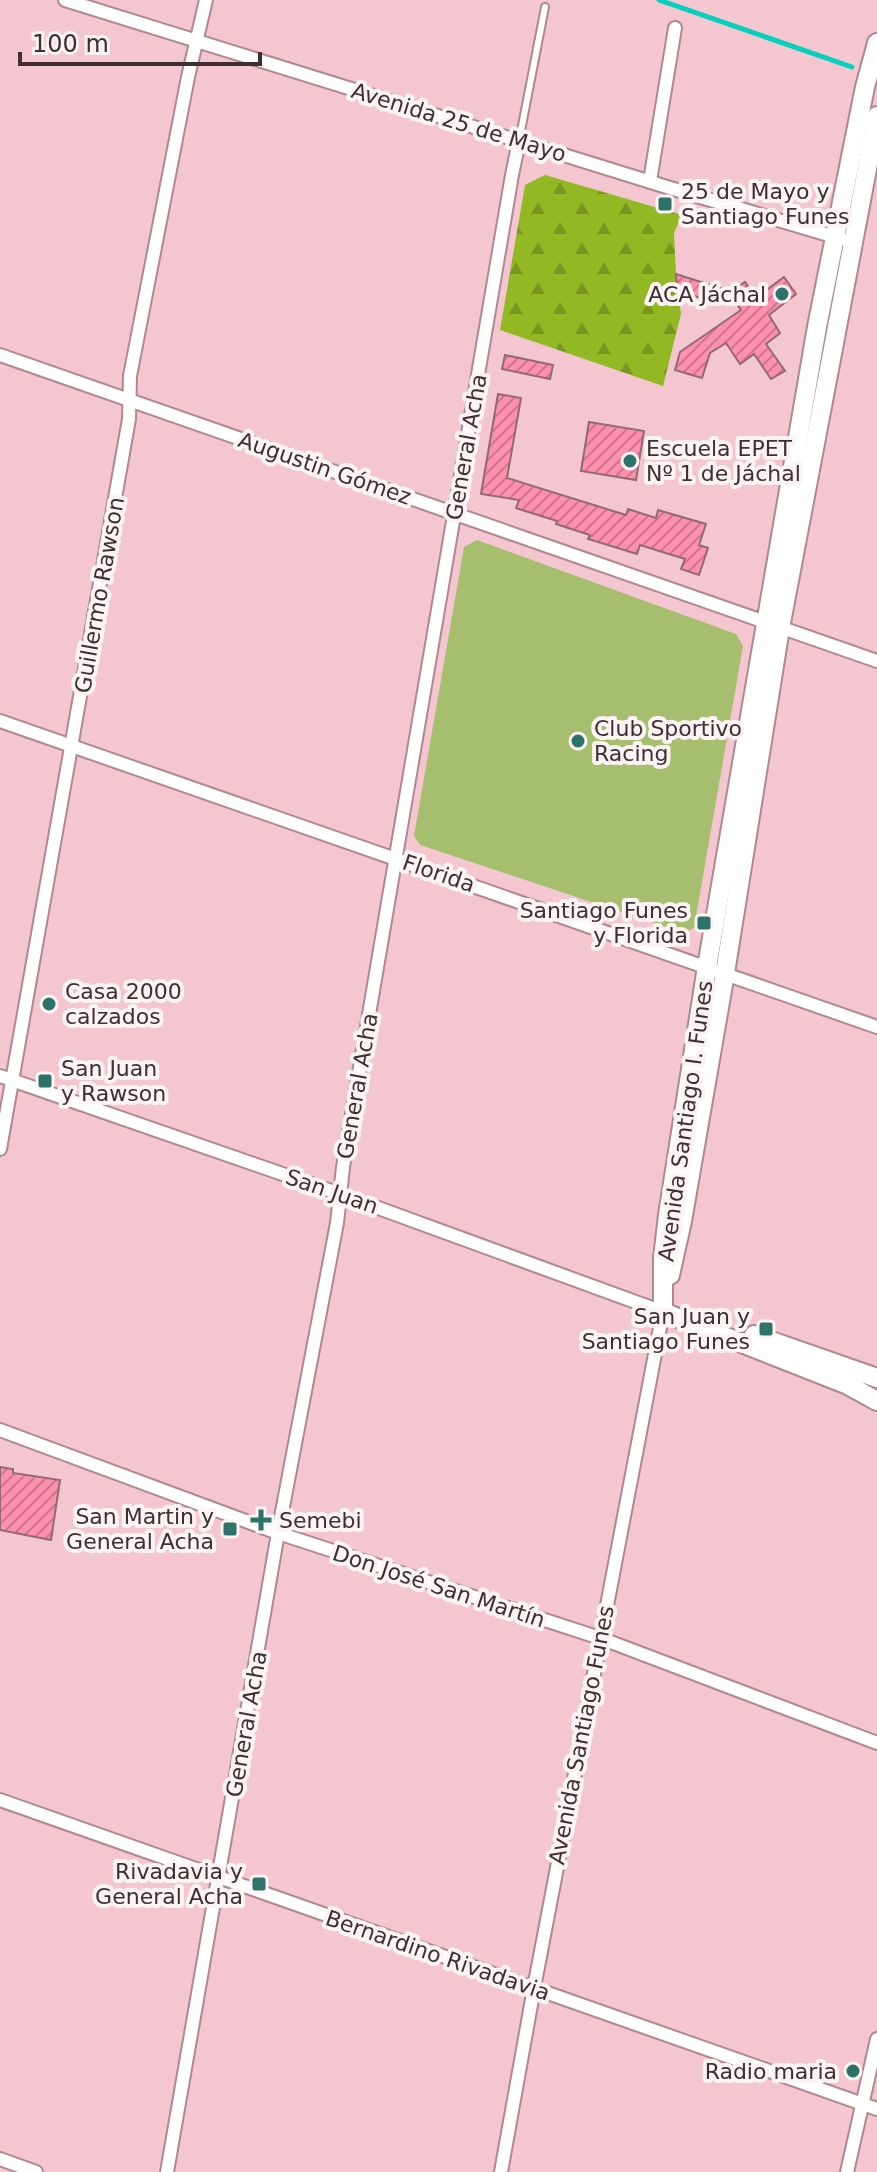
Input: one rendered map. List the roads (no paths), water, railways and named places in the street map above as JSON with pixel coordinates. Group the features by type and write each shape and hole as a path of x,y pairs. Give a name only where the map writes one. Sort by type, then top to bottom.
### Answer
{"main road":[{"name":"Avenida Santiago I. Funes","path":"663,1305 663,1258 668,1215 716,970 834,237 877,43"},
{"name":"Avenida Santiago I. Funes","path":"773,625 854,243 877,116"},
{"name":"San Juan","path":"663,1305 877,1378"},
{"name":"San Juan","path":"663,1305 848,1385 877,1401"}],"street":[{"name":"Avenida 25 de Mayo","path":"65,0 854,243"},
{"name":"Guillermo Rawson","path":"0,1149 6,1078 73,746 129,419 130,376 206,0"},
{"path":"650,181 675,28"},
{"name":"General Acha","path":"167,2172 278,1533 334,1239 343,1167 519,141"},
{"name":"Augustin Gómez","path":"0,355 877,661"},
{"name":"Florida","path":"0,721 877,1027"},
{"name":"San Juan","path":"6,1078 663,1305"},
{"name":"Avenida Santiago Funes","path":"501,2172 663,1305"},
{"name":"Don José San Martín","path":"0,1430 278,1533 600,1638 877,1743"},
{"name":"Bernardino Rivadavia","path":"0,1800 877,2109"},
{"path":"847,2172 877,2039"},
{"path":"0,2159 36,2172"}],"lane":[{"path":"519,141 545,7"}],"waterway":[{"path":"659,0 852,67"}],"place":[{"name":"25 de Mayo y Santiago Funes","path":"665,204"},
{"name":"ACA Jáchal","path":"782,294"},
{"name":"Escuela EPET Nº 1 de Jáchal","path":"630,461"},
{"name":"Club Sportivo Racing","path":"578,741"},
{"name":"Santiago Funes y Florida","path":"704,923"},
{"name":"Casa 2000 calzados","path":"49,1004"},
{"name":"San Juan y Rawson","path":"45,1081"},
{"name":"San Juan y Santiago Funes","path":"766,1329"},
{"name":"Semebi","path":"261,1520"},
{"name":"San Martin y General Acha","path":"230,1529"},
{"name":"Rivadavia y General Acha","path":"259,1884"},
{"name":"Radio maria","path":"853,2071"}]}
